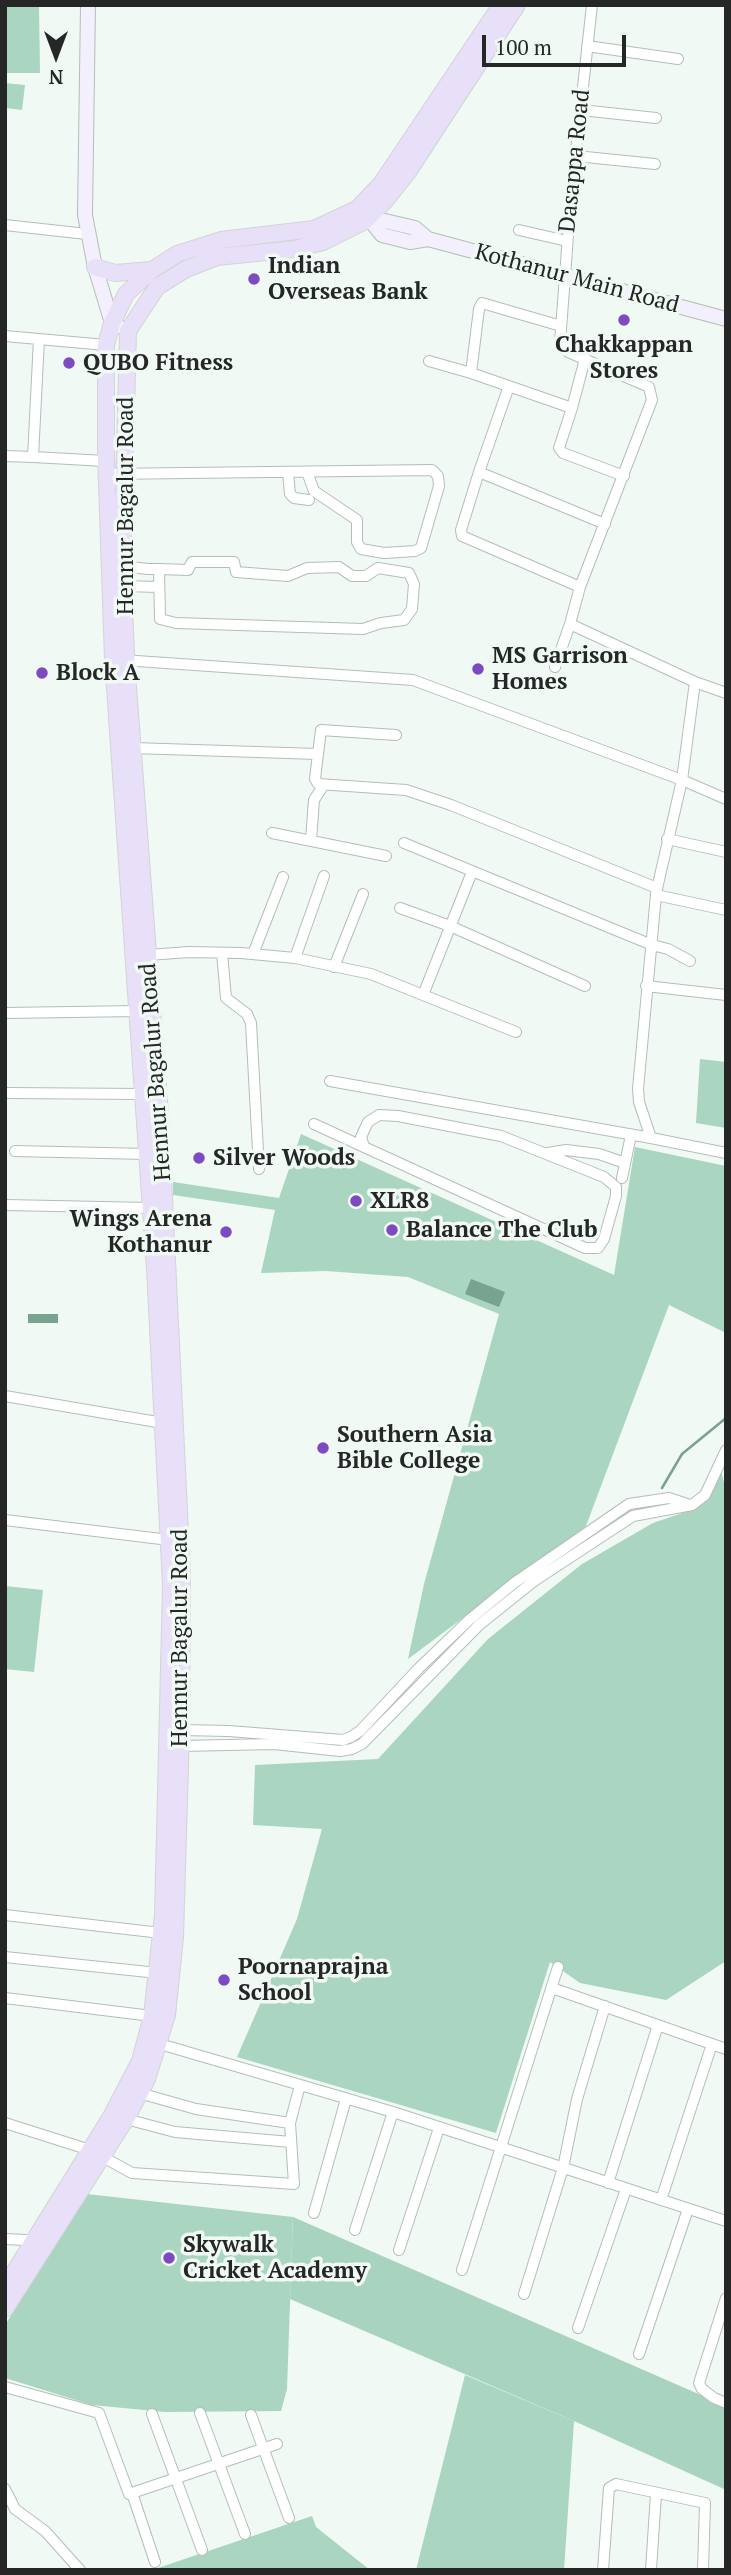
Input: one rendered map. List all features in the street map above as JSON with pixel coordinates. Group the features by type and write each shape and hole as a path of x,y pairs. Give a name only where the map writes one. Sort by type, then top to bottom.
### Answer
{"main road":[{"path":"88,5 85,192 87,234 112,323 128,331"},
{"name":"Hennur Bagalur Road","path":"365,218 381,184 501,5"},
{"name":"Hennur Bagalur Road","path":"96,2152 126,2119 139,2093 153,2042 152,2016 161,1933 169,1916 181,1738 182,1574 172,1457 160,1114 133,748 120,659 124,586 122,566 128,331 157,286 186,268 217,257 295,249 323,242 365,218 385,201 408,172 517,5"},
{"name":"Hennur Bagalur Road","path":"5,2309 38,2245 96,2152 134,2072 167,2015 171,1585 169,1540 172,1457 163,1423 137,1011 120,659 106,468 106,345 112,323 126,294 152,270 186,250 221,240 314,229 365,218"},
{"name":"Kothanur Main Road","path":"365,218 382,235 410,242 428,239 726,319"},
{"path":"95,267 115,273 152,270"},
{"name":"Hennur Bagalur Road","path":"5,2287 38,2245"}],"street":[{"name":"Dasappa Road","path":"561,326 567,241 592,5"},
{"path":"587,47 678,59"},
{"path":"581,110 656,118"},
{"path":"576,156 655,164"},
{"path":"5,225 87,234"},
{"path":"519,230 567,241"},
{"path":"471,373 482,303 561,326 560,342 568,352 649,387 651,393 652,400 580,587 555,667"},
{"path":"5,336 106,345"},
{"path":"33,457 39,339"},
{"path":"585,359 559,448 563,453 624,475"},
{"path":"429,361 572,408"},
{"path":"509,386 479,472 461,530 462,536 580,587"},
{"path":"5,456 33,457 106,468 124,474 288,472 432,471 438,476 439,486 421,548 415,551 384,553 361,549 357,542 357,520 314,491 307,472"},
{"path":"288,472 290,494 294,498 309,500"},
{"path":"479,472 605,524"},
{"path":"122,566 188,570 192,562 234,562 236,572 288,576 307,568 339,567 352,576 366,576 378,568 409,573 414,584 412,609 404,620 363,629 176,623 160,619 159,569"},
{"path":"124,586 159,587"},
{"path":"570,624 695,682 726,692"},
{"path":"120,659 413,680 682,780 726,799"},
{"path":"651,1138 639,1102 638,1089 646,986 656,892 682,780 695,682"},
{"path":"396,735 321,730 315,779 323,786 406,790 464,810 656,892 726,910"},
{"path":"133,748 318,754"},
{"path":"311,840 314,800 323,786"},
{"path":"272,833 386,856"},
{"path":"667,839 726,852"},
{"path":"404,843 652,945 668,949 690,961"},
{"path":"423,995 472,872"},
{"path":"295,958 324,876"},
{"path":"253,954 283,877"},
{"path":"334,967 363,894"},
{"path":"400,908 450,926 585,986"},
{"path":"222,953 226,998 247,1014 251,1023 259,1169"},
{"path":"148,955 222,953 295,958 371,974 516,1032"},
{"path":"646,986 726,995"},
{"path":"5,1013 137,1011"},
{"path":"330,1081 726,1153"},
{"path":"5,1093 143,1094"},
{"path":"501,1136 507,1113"},
{"path":"314,1124 364,1147 585,1248 598,1248 604,1239 616,1187 604,1177 501,1136 398,1116 379,1115 369,1122 361,1137 364,1147"},
{"path":"622,1178 631,1135"},
{"path":"545,1153 566,1150 599,1154 625,1163"},
{"path":"15,1151 147,1154"},
{"path":"5,1205 151,1208"},
{"path":"5,1396 163,1423"},
{"path":"181,1738 340,1751 352,1749 374,1734 479,1625 534,1581 634,1516 692,1506 705,1495 726,1450"},
{"path":"181,1738 229,1731 343,1740 360,1731 419,1668 513,1583 629,1504 669,1498 692,1506"},
{"path":"5,1520 169,1540"},
{"path":"383,1706 391,1716"},
{"path":"5,1915 161,1933"},
{"path":"5,1957 158,1973"},
{"path":"462,2270 558,1967"},
{"path":"552,1989 726,2049"},
{"path":"5,1998 152,2016"},
{"path":"524,2294 563,2168 577,2099 605,2006"},
{"path":"608,2183 658,2025"},
{"path":"153,2042 393,2112 726,2221"},
{"path":"661,2200 712,2044"},
{"path":"5,2123 96,2152 132,2173 293,2184 290,2123 300,2085"},
{"path":"139,2093 196,2109 290,2123"},
{"path":"314,2213 346,2099"},
{"path":"355,2230 393,2112"},
{"path":"126,2119 175,2132 291,2142"},
{"path":"398,2250 439,2127"},
{"path":"578,2328 626,2189"},
{"path":"639,2354 688,2209"},
{"path":"5,2239 38,2245"},
{"path":"726,2298 699,2383 702,2389 714,2398 726,2403"},
{"path":"5,2387 99,2413 129,2494 277,2444"},
{"path":"200,2413 245,2534"},
{"path":"152,2414 202,2550"},
{"path":"251,2415 289,2518"},
{"path":"603,2570 609,2488 616,2484 705,2503 703,2570"},
{"path":"5,2489 15,2509 44,2530 80,2570"},
{"path":"132,2493 155,2563"},
{"path":"651,2570 656,2494"}],"shaded area":[{"path":"5,5 39,5 40,73 5,73"},
{"path":"5,83 25,85 22,110 5,108"},
{"path":"700,1059 726,1062 726,1128 696,1123"},
{"path":"301,1134 614,1275 635,1147 726,1166 726,1333 669,1305 586,1526 408,1659 424,1584 499,1314 408,1277 326,1271 261,1273 275,1210 173,1195 173,1182 279,1198"},
{"path":"471,1279 505,1292 499,1307 465,1294"},
{"path":"28,1314 58,1314 58,1323 28,1323"},
{"path":"719,1462 726,1491 726,1961 666,2000 580,1983 550,1962 496,2133 237,2057 297,1919 322,1829 253,1825 255,1765 378,1759 488,1639 582,1564 653,1523 697,1508"},
{"path":"5,1586 43,1590 34,1672 5,1669"},
{"name":"Skywalk Cricket Academy","path":"87,2194 293,2217 287,2389 281,2411 165,2412 92,2405 5,2378 5,2325"},
{"path":"293,2217 726,2406 726,2490 574,2421 290,2299"},
{"path":"465,2375 574,2421 564,2570 416,2570"},
{"path":"312,2516 316,2527 370,2570 152,2570"}],"waterway":[{"path":"662,1488 682,1454 726,1418"}],"place":[{"name":"Indian Overseas Bank","path":"254,279"},
{"name":"Chakkappan Stores","path":"624,320"},
{"name":"QUBO Fitness","path":"69,363"},
{"name":"MS Garrison Homes","path":"478,669"},
{"name":"Block A","path":"42,673"},
{"name":"Silver Woods","path":"199,1158"},
{"name":"XLR8","path":"356,1201"},
{"name":"Balance The Club","path":"392,1230"},
{"name":"Wings Arena Kothanur","path":"226,1232"},
{"name":"Southern Asia Bible College","path":"323,1448"},
{"name":"Poornaprajna School","path":"224,1980"},
{"name":"Skywalk Cricket Academy","path":"169,2258"}]}
